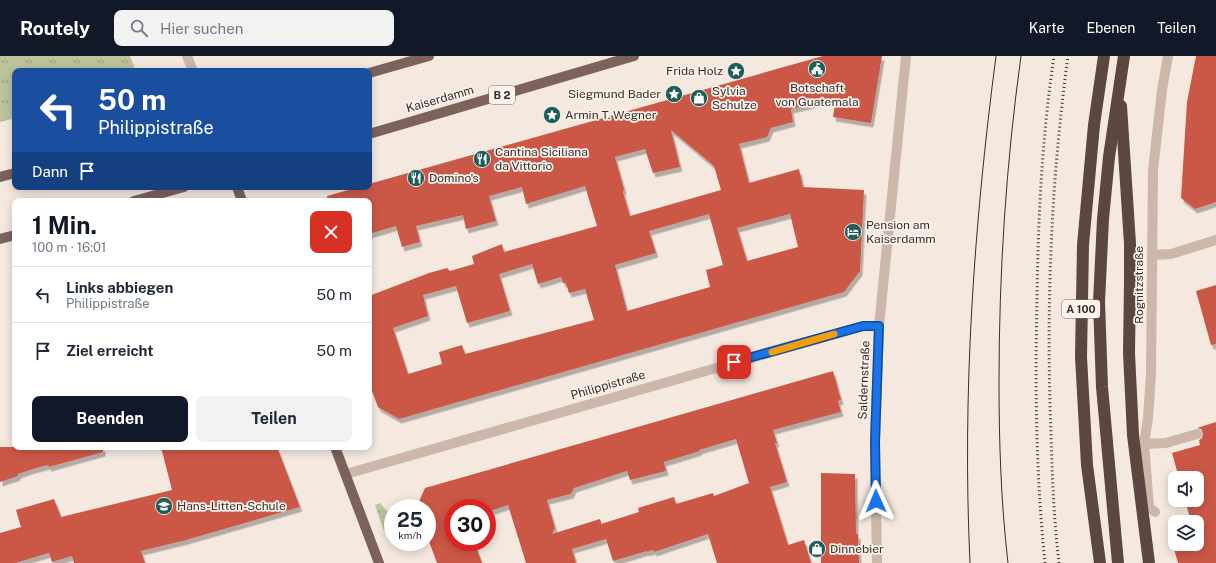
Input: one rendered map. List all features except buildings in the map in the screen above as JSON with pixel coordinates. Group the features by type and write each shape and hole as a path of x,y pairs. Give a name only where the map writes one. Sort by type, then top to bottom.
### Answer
{"highway":[{"name":"A 100","path":"1100,563 1087,465 1081,357 1083,245 1094,125 1104,56"},
{"name":"A 100","path":"1118,563 1102,387 1099,302 1103,219 1109,157 1124,56"},
{"path":"1120,76 1130,244 1129,353 1133,435 1149,563"}],"main road":[{"path":"372,72 429,56"},
{"name":"Kaiserdamm","path":"372,133 634,56"},
{"path":"0,177 12,174"},
{"path":"141,198 161,190"},
{"path":"0,239 12,236"},
{"path":"336,450 379,563"}],"street":[{"path":"187,56 192,68"},
{"name":"Saldernstraße","path":"877,563 875,442 879,326 906,56"},
{"name":"Rognitzstraße","path":"1155,512 1149,507 1144,444 1148,418 1151,374 1153,170 1162,90 1168,56"},
{"path":"1152,255 1171,254 1216,240"},
{"name":"Philippistraße","path":"346,474 863,326 879,326"},
{"path":"1144,444 1166,443 1197,434"}],"green space":[{"path":"0,56 130,56 134,68 12,68 12,119 0,122"},
{"path":"380,503 384,508 384,531 375,505"}],"tram line":[{"path":"970,563 968,436 972,309 976,245 988,119 996,56"},
{"path":"1008,563 1000,450 1000,300 1007,178 1021,56"}],"railway":[{"path":"1045,563 1040,498 1036,366 1040,209 1046,117 1054,56"},
{"path":"1059,563 1052,466 1049,339 1051,244 1057,150 1068,56"}],"slow traffic":[{"path":"772,352 834,334"}],"place":[{"name":"Botschaft von Guatemala","path":"817,69"},
{"name":"Frida Holz","path":"736,71"},
{"name":"Siegmund Bader","path":"674,94"},
{"name":"Sylvia Schulze","path":"699,98"},
{"name":"Armin T. Wegner","path":"552,115"},
{"name":"Cantina Siciliana da Vittorio","path":"482,159"},
{"name":"Domino's","path":"416,178"},
{"name":"Pension am Kaiserdamm","path":"853,232"},
{"name":"Hans-Litten-Schule","path":"164,506"},
{"name":"Dinnebier","path":"817,549"}],"route":[{"path":"734,362 863,326 879,326 875,442 876,501"}]}
